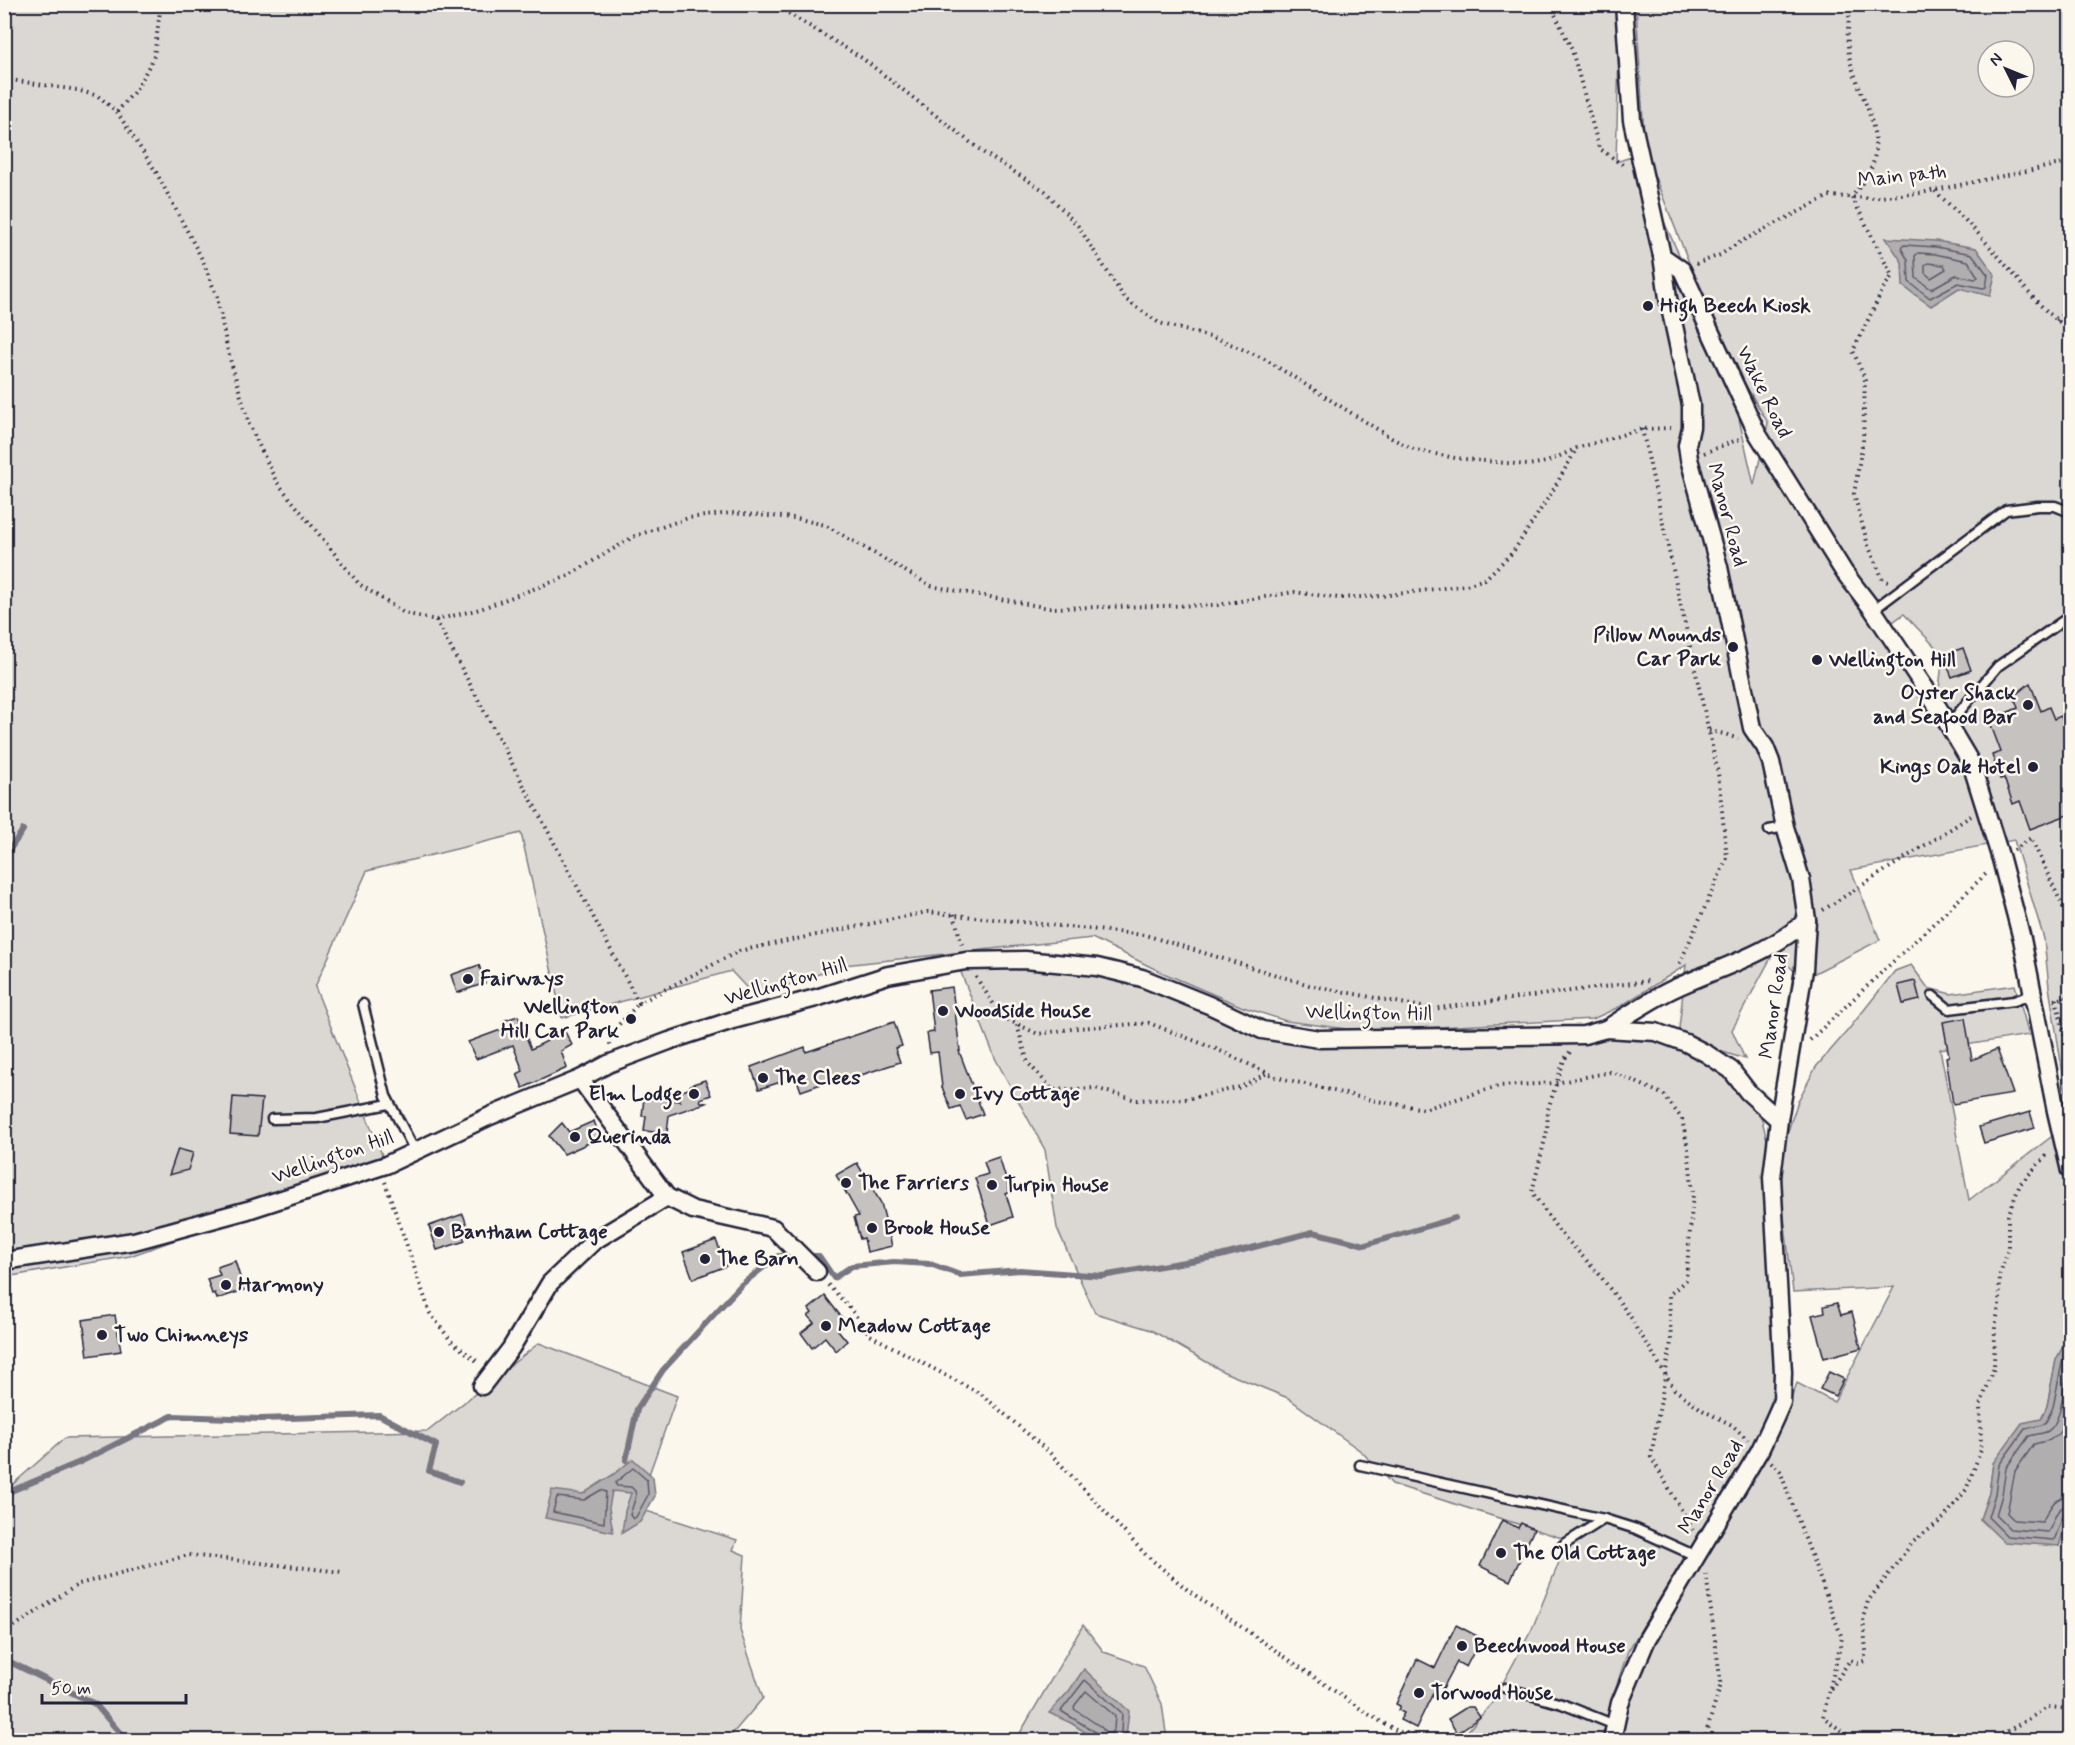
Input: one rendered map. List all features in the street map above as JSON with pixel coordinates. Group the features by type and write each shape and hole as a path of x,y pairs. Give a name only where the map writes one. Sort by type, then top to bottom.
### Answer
{"street":[{"path":"1624,4 1632,120 1662,256 1682,270"},
{"name":"Manor Road","path":"1614,1733 1620,1703 1647,1639 1760,1450 1782,1402 1783,1372 1772,1177 1804,970 1808,920 1801,879 1777,829 1771,762 1765,747 1752,728 1719,567 1689,459 1687,445 1691,427 1691,405 1668,298 1662,256"},
{"name":"Wake Road","path":"1682,270 1756,433 1844,572 1873,610 1971,763 2001,859 2034,993 2070,1172"},
{"name":"Wellington Hill","path":"4,1261 134,1241 248,1210 380,1167 490,1116 580,1079 608,1064 734,1020 816,998 888,975 966,962 1025,960 1097,967 1142,978 1209,1005 1262,1030 1319,1039 1584,1035 1606,1029 1673,989 1761,953 1785,939 1808,920"},
{"name":"Wellington Hill","path":"1606,1029 1656,1032 1707,1054 1731,1070 1748,1092 1779,1120"},
{"path":"580,1079 667,1197 693,1210 773,1228 817,1272"},
{"path":"488,1379 512,1348 550,1283 594,1241 667,1197"}],"lane":[{"path":"1873,610 2006,510 2055,506 2070,512"},
{"path":"1948,724 1998,666 2070,616"},
{"path":"1933,996 1949,1010 2014,1001 2034,993"},
{"path":"363,1004 386,1096 415,1151"},
{"path":"272,1119 317,1118 389,1104"},
{"path":"1360,1465 1604,1519 1699,1551"},
{"path":"1563,1545 1604,1519"},
{"path":"1505,1689 1562,1704 1614,1733"}],"path":[{"path":"117,112 138,87 154,56 161,4"},
{"path":"773,4 862,58 984,153 1045,191 1078,226 1125,299 1160,323 1221,340 1263,358 1393,439 1416,450 1455,459 1527,465 1547,462 1577,448 1642,429 1691,427"},
{"path":"1550,4 1572,50 1599,148 1647,183"},
{"path":"1851,4 1847,38 1850,60 1873,126 1876,151 1869,173 1852,197 1892,276 1853,351 1865,379 1863,440 1854,494 1868,545 1883,580 1903,588"},
{"path":"4,79 77,90 98,96 117,112 156,172 203,261 217,297 228,352 249,424 276,481 359,584 404,613 435,620 480,609 568,576 634,536 688,518 731,513 795,518 825,525 931,586 1049,608 1217,605 1294,592 1339,598 1382,596 1466,585 1485,579 1513,552 1577,448"},
{"name":"Main path","path":"1682,270 1720,255 1740,242 1829,196 1869,198 1934,190 2070,162"},
{"path":"1934,190 1992,248 2020,283 2057,321 2070,329"},
{"path":"2057,321 2070,305"},
{"path":"1642,429 1718,773 1727,858 1677,969"},
{"path":"1689,459 1756,433"},
{"path":"435,620 639,1003"},
{"path":"1708,731 1741,739"},
{"path":"1808,920 1985,807"},
{"path":"1789,1060 2001,859 2031,838 2070,922"},
{"path":"608,1064 611,1033 639,1003 739,951 927,912 1145,935 1309,985 1432,1009 1651,981"},
{"path":"954,914 966,962 1002,1017 1038,1034 1078,1028 1149,1023 1216,1049 1276,1077 1371,1100 1424,1109 1499,1086 1556,1083 1610,1072 1664,1095 1682,1119 1693,1194 1686,1280 1669,1295 1671,1342 1651,1457 1699,1551 1720,1684 1704,1740"},
{"path":"2070,997 2056,999 2070,1059"},
{"path":"1017,1024 1028,1062 1053,1090 1095,1088 1136,1100 1187,1099 1241,1087 1267,1073"},
{"path":"1584,1035 1564,1060 1556,1083 1548,1109 1547,1131 1532,1192 1558,1230 1606,1283 1632,1318 1637,1330 1674,1389 1704,1411 1732,1425 1780,1471 1842,1638 1823,1717 1854,1740"},
{"path":"1829,1692 1850,1660 1858,1663 1864,1661 1866,1651 1863,1618 1868,1601 1913,1542 1944,1518 1966,1490 1981,1450 1980,1406 1994,1368 2000,1274 2008,1250 2008,1216 2020,1184 2062,1136"},
{"path":"380,1167 430,1313 451,1341 488,1379"},
{"path":"817,1272 850,1308 870,1335 981,1394 1050,1453 1146,1555 1189,1591 1368,1714 1400,1731 1456,1740"},
{"path":"4,1633 79,1584 189,1555 342,1572"},
{"path":"1985,1740 2049,1707 2070,1709"}],"shaded area":[{"path":"5,5 1617,5 1619,53 1616,162 1634,156 1724,353 1754,485 1768,423 1721,343 1645,152 1636,5 2070,5 2070,1118 2049,987 2044,939 2014,840 1851,870 1880,940 1803,979 1774,952 1732,1030 1745,1059 1678,1038 1686,965 1621,1006 1593,1019 1362,1031 1286,1021 1243,1007 1161,972 1092,938 844,965 755,997 731,971 562,1018 521,833 367,871 315,987 386,1165 130,1256 5,1277","holes":["1904,614 1943,655 1939,689 1886,627"]},
{"path":"1911,965 1928,988 1951,994 2015,985 2029,1035 1940,1049 1969,1200 2051,1137 2070,1119 2070,1333 2056,1360 2047,1406 2041,1420 1993,1463 1989,1493 1980,1519 2059,1546 2070,1511 2070,1740 1619,1740 1629,1682 1741,1497 1782,1423 1797,1383 1834,1402 1894,1287 1793,1292 1781,1192 1783,1146 1798,1101 1816,1067 1895,971"},
{"path":"1043,967 1100,972 1141,984 1283,1040 1348,1048 1629,1036 1673,1040 1709,1061 1747,1096 1762,1120 1767,1140 1763,1179 1778,1353 1774,1393 1762,1429 1628,1651 1610,1705 1605,1740 1505,1740 1465,1734 1492,1703 1532,1629 1568,1540 1392,1484 1362,1452 1288,1398 1224,1372 1151,1330 1095,1313 1057,1228 1045,1150 995,1058 960,970"},
{"path":"539,1343 677,1396 637,1508 737,1540 733,1550 745,1555 740,1630 763,1698 727,1740 5,1740 4,1492 65,1438 428,1431"},
{"path":"1083,1625 1104,1652 1144,1666 1162,1704 1167,1740 1016,1740"}],"water":[{"path":"1886,238 1936,241 1976,248 1995,275 1990,296 1959,288 1931,306 1903,286 1902,262"},
{"path":"2070,1333 2070,1511 2059,1546 2004,1542 1980,1519 1989,1493 1993,1463 2022,1423 2041,1419 2047,1406 2056,1360"},
{"path":"633,1459 653,1477 655,1496 640,1522 622,1533 625,1511 631,1493 612,1491 609,1508 613,1532 545,1518 552,1490 583,1494"},
{"path":"1084,1669 1129,1711 1126,1737 1097,1740 1071,1723 1049,1713 1069,1691"}],"building":[{"path":"1963,648 1971,670 1952,677 1943,655"},
{"name":"Kings Oak Hotel","path":"2030,683 2041,711 2049,707 2054,719 2061,716 2067,732 2070,731 2070,814 2030,829 2020,801 2013,804 2004,778 2000,779 1992,755 2001,752 1989,720 2018,708 2014,696"},
{"name":"Fairways","path":"479,965 485,983 457,993 451,975"},
{"path":"1915,981 1920,1000 1903,1004 1898,985"},
{"name":"Woodside House","path":"952,987 959,1051 983,1114 966,1120 960,1106 951,1109 942,1087 938,1052 930,1053 927,1033 934,1032 929,990"},
{"path":"518,1016 531,1049 565,1032 572,1045 561,1051 567,1068 523,1088 517,1074 523,1071 513,1045 476,1059 468,1042 506,1028 503,1021"},
{"path":"1965,1018 1972,1060 1997,1049 2013,1094 1953,1104 1946,1057 1949,1056 1943,1022"},
{"path":"894,1022 902,1046 895,1048 900,1062 843,1081 841,1077 801,1091 796,1077 759,1089 751,1067 805,1047 806,1052"},
{"path":"705,1080 711,1095 700,1099 701,1102 706,1103 669,1115 667,1133 644,1131 646,1116 642,1116 644,1098 680,1101 677,1093"},
{"path":"233,1097 262,1099 258,1136 230,1134"},
{"path":"2030,1112 2035,1128 1984,1143 1979,1127"},
{"name":"Querinda","path":"594,1121 600,1138 564,1154 549,1136 562,1123 569,1132"},
{"path":"178,1149 193,1153 188,1170 169,1175"},
{"name":"Turpin House","path":"999,1157 1010,1192 1006,1194 1013,1217 990,1225 975,1178 988,1174 984,1162"},
{"path":"857,1163 881,1203 892,1246 867,1252 864,1238 860,1239 854,1217 859,1216 836,1175"},
{"name":"Bantham Cottage","path":"463,1214 469,1231 462,1234 465,1241 437,1250 429,1226"},
{"name":"The Barn","path":"716,1240 726,1266 693,1279 683,1252"},
{"name":"Harmony","path":"235,1261 244,1290 217,1299 215,1293 212,1294 207,1279 220,1275 217,1267"},
{"name":"Meadow Cottage","path":"825,1296 846,1323 838,1330 847,1341 836,1351 825,1337 812,1348 801,1333 814,1323 808,1316 812,1313 809,1309"},
{"path":"1837,1303 1841,1315 1852,1312 1861,1348 1824,1358 1812,1315 1825,1312 1824,1306"},
{"name":"Two Chimneys","path":"115,1315 121,1351 88,1356 83,1320"},
{"path":"1829,1372 1844,1379 1835,1396 1820,1389"},
{"name":"The Old Cottage","path":"1502,1520 1518,1528 1521,1523 1534,1529 1510,1581 1480,1566"},
{"path":"1456,1625 1481,1638 1466,1667 1457,1662 1443,1688 1437,1685 1416,1728 1400,1720 1404,1713 1398,1710 1400,1706 1396,1704 1417,1659 1435,1668"},
{"path":"1467,1707 1473,1707 1480,1717 1457,1733 1448,1719"}],"waterway":[{"path":"4,895 8,852 23,830"},
{"path":"806,1256 819,1256 834,1278 852,1266 894,1262 930,1264 960,1275 1020,1270 1102,1276 1220,1256 1313,1232 1365,1245 1455,1218"},
{"path":"626,1460 637,1409 663,1370 741,1285 778,1256 796,1256"},
{"path":"4,1494 80,1462 172,1416 261,1419 379,1415 436,1445 429,1471 460,1482"},
{"path":"4,1659 95,1704 126,1740"}],"place":[{"name":"High Beech Kiosk","path":"1648,306"},
{"name":"Pillow Mounds Car Park","path":"1733,647"},
{"name":"Wellington Hill","path":"1817,660"},
{"name":"Oyster Shack and Seafood Bar","path":"2028,705"},
{"name":"Kings Oak Hotel","path":"2033,767"},
{"name":"Fairways","path":"468,979"},
{"name":"Woodside House","path":"943,1011"},
{"name":"Wellington Hill Car Park","path":"631,1019"},
{"name":"The Clees","path":"763,1078"},
{"name":"Elm Lodge","path":"694,1094"},
{"name":"Ivy Cottage","path":"960,1094"},
{"name":"Querinda","path":"575,1137"},
{"name":"The Farriers","path":"846,1183"},
{"name":"Turpin House","path":"992,1185"},
{"name":"Brook House","path":"872,1228"},
{"name":"Bantham Cottage","path":"439,1232"},
{"name":"The Barn","path":"705,1259"},
{"name":"Harmony","path":"226,1285"},
{"name":"Meadow Cottage","path":"826,1326"},
{"name":"Two Chimneys","path":"102,1335"},
{"name":"The Old Cottage","path":"1501,1553"},
{"name":"Beechwood House","path":"1462,1646"},
{"name":"Torwood House","path":"1419,1693"}]}
